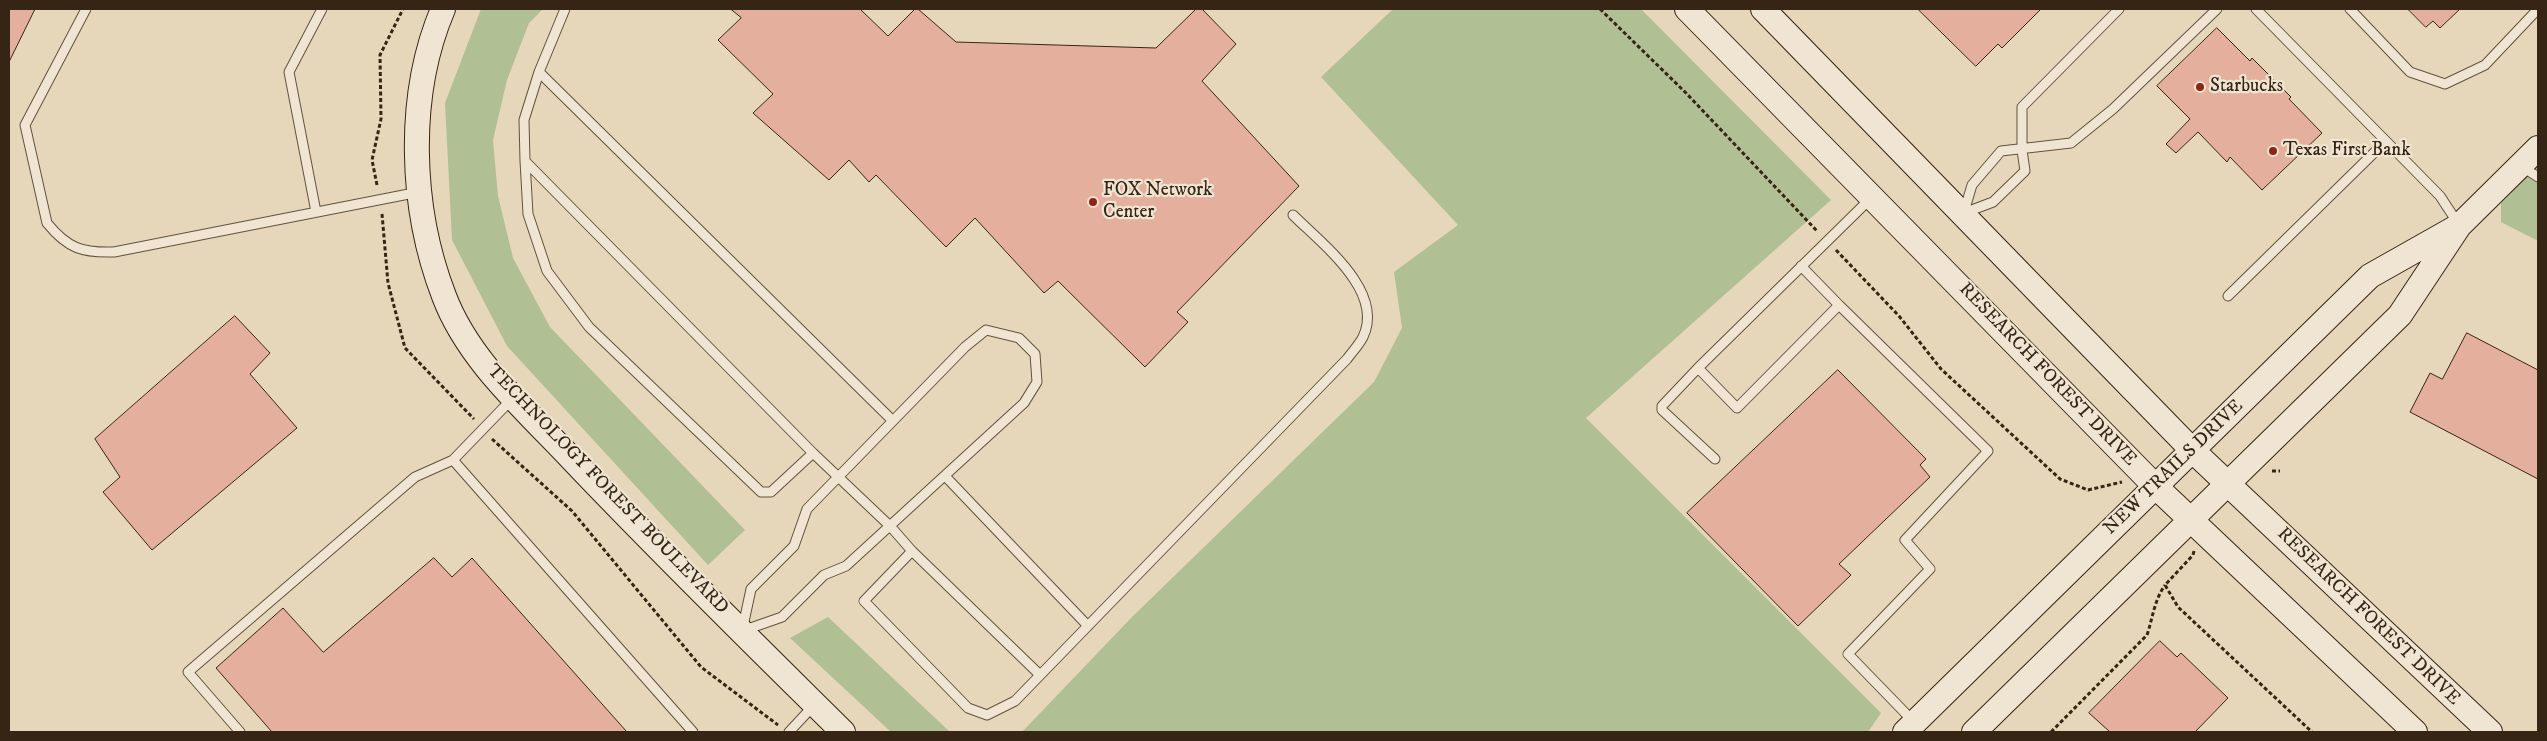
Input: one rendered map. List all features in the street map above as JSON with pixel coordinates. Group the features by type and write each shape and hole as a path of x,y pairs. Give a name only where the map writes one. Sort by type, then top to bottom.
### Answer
{"street":[{"name":"TECHNOLOGY FOREST BOULEVARD","path":"443,9 433,32 423,75 418,144 420,191 430,251 445,298 470,345 514,397 593,482 815,704 839,731"},
{"name":"RESEARCH FOREST DRIVE","path":"1687,9 2155,486 2415,732"},
{"name":"RESEARCH FOREST DRIVE","path":"1763,9 2192,450 2490,732"},
{"name":"NEW TRAILS DRIVE","path":"1910,727 2370,276 2459,226 2529,171 2538,148"},
{"name":"NEW TRAILS DRIVE","path":"1974,732 2236,491 2400,315 2459,226"}],"lane":[{"path":"86,9 25,125 48,222 56,234 80,250 114,252 420,191"},
{"path":"316,212 288,72 322,9"},
{"path":"564,9 539,72 524,120 528,214 547,271 589,327 761,492 771,492 813,453"},
{"path":"1964,214 1993,202 2025,171 2022,150 2022,106 2119,9"},
{"path":"1964,214 1972,184 2001,151 2071,144 2113,108 2217,9"},
{"path":"2256,9 2440,196 2459,226"},
{"path":"2350,9 2410,72 2445,84 2485,65 2538,9"},
{"path":"539,72 893,421"},
{"path":"2228,296 2386,142"},
{"path":"525,161 838,478 891,527 912,551 1040,675"},
{"path":"1715,459 1662,410 1662,406 1698,368 1872,197"},
{"path":"912,551 864,601 968,708 988,715 1015,702 1348,359 1364,336 1368,307 1355,277 1293,216"},
{"path":"1801,266 1988,451 1905,540 1930,569 1848,654 1910,727"},
{"path":"1698,368 1737,408 1839,305"},
{"path":"986,330 1019,338 1035,354 1038,382 1024,404 846,566 824,575 782,617 742,631 750,590 794,546 807,509 965,347 986,330"},
{"path":"240,732 188,672 415,478 453,460 514,397"},
{"path":"453,460 693,732"},
{"path":"945,476 1088,626"},
{"path":"789,732 815,704"}],"path":[{"path":"1600,9 1686,93 1899,316 1941,369 2060,479 2088,490 2123,482"},
{"path":"2236,491 2272,471 2280,471"},
{"path":"2050,732 2147,634 2153,619 2156,598 2165,585 2193,555 2198,526"},
{"path":"2165,585 2178,607 2312,732"}],"green space":[{"path":"481,9 543,9 529,23 507,80 493,140 498,196 513,258 550,327 745,530 708,565 507,346 452,240 445,103"},
{"path":"1393,9 1641,9 1831,200 1586,418 1881,713 1868,732 1022,732 1132,617 1374,382 1402,328 1394,272 1458,225 1321,77"},
{"path":"2538,165 2538,241 2501,222 2501,203"},
{"path":"828,617 950,732 891,732 790,638"}],"building":[{"path":"9,9 35,9 9,62"},
{"name":"FOX Network Center","path":"731,9 860,9 888,36 915,9 918,9 956,42 1156,48 1196,9 1202,9 1236,44 1202,81 1299,186 1177,312 1188,322 1145,367 1058,281 1044,293 975,218 946,247 876,175 869,182 849,160 829,180 753,113 773,94 718,40 741,18"},
{"path":"1918,9 2041,9 2002,48 1998,44 1976,66"},
{"path":"2408,9 2460,9 2440,28 2433,21 2426,27"},
{"path":"2217,28 2250,61 2252,58 2291,97 2289,99 2322,133 2262,190 2230,157 2227,162 2198,132 2176,153 2166,144 2190,119 2157,86"},
{"path":"235,316 270,353 250,374 297,428 152,550 103,492 120,477 95,439"},
{"path":"2467,333 2538,370 2538,479 2410,412 2430,373 2442,379"},
{"path":"1838,370 1926,459 1920,465 1930,477 1839,564 1851,575 1798,626 1687,513"},
{"path":"434,558 452,577 472,558 627,732 272,732 216,668 283,608 323,652"},
{"path":"2160,641 2177,657 2181,653 2228,698 2195,732 2110,732 2089,713"}],"place":[{"name":"Starbucks","path":"2200,87"},
{"name":"Texas First Bank","path":"2273,151"},
{"name":"FOX Network Center","path":"1093,202"}]}
